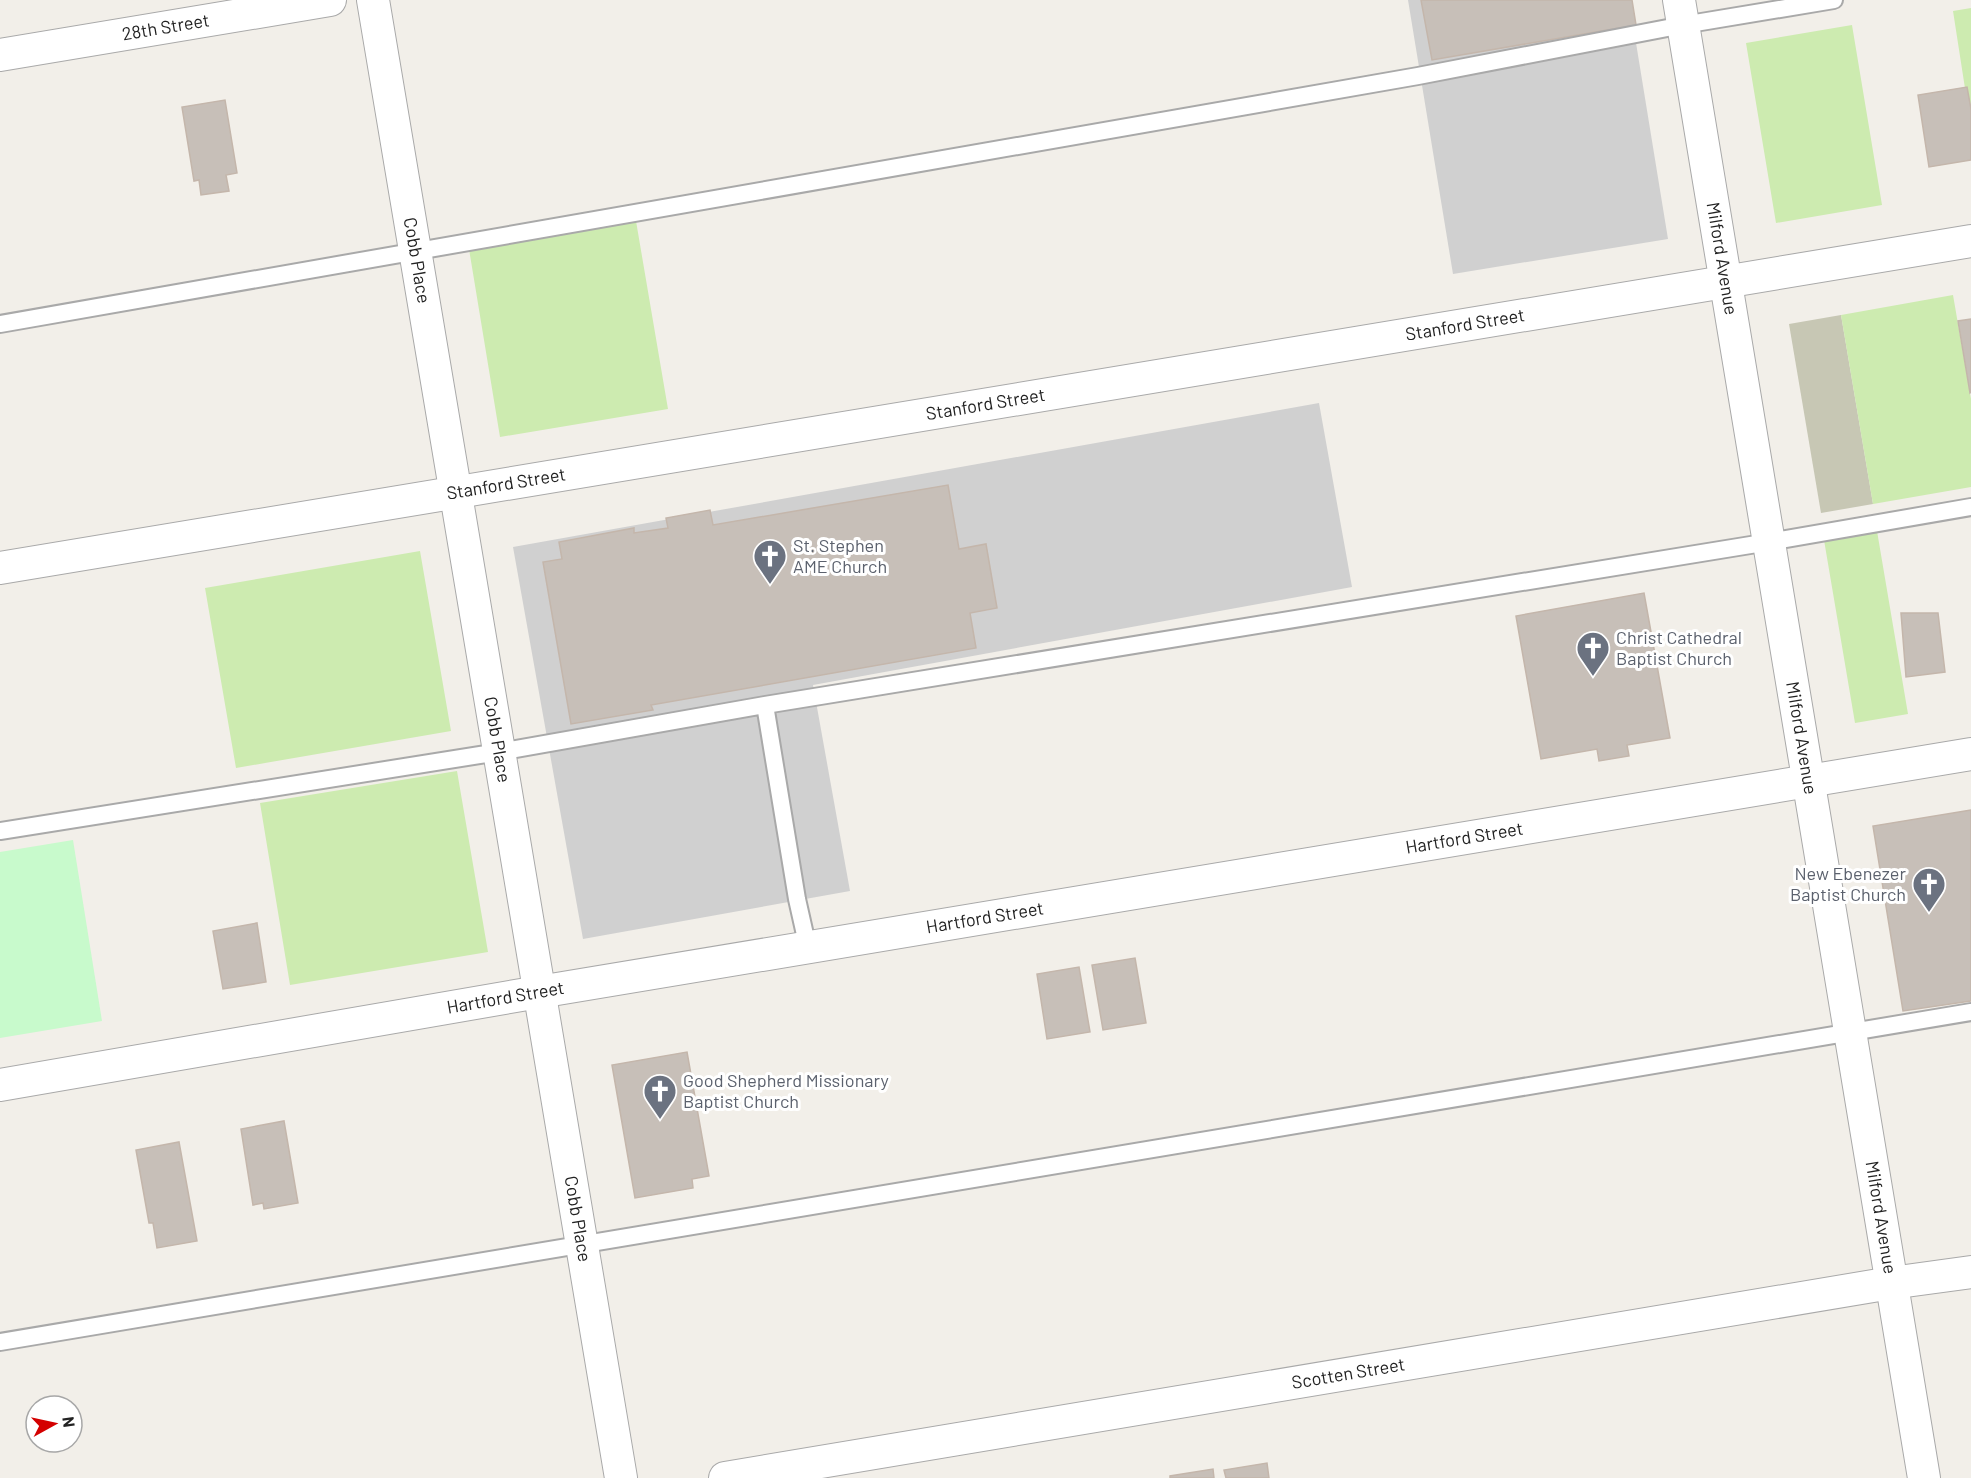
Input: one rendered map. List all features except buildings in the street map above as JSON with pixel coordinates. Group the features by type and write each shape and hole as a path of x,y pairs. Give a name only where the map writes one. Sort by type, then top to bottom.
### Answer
{"street":[{"name":"28th Street","path":"0,55 330,0"},
{"name":"Cobb Place","path":"373,0 621,1478"},
{"name":"Milford Avenue","path":"1681,12 1924,1478"},
{"name":"Stanford Street","path":"0,568 1971,241"},
{"name":"Hartford Street","path":"0,1085 539,992 1971,754"},
{"name":"Scotten Street","path":"726,1478 1891,1283 1971,1272"}],"lane":[{"path":"0,324 1418,76 1681,12 1834,0"},
{"path":"0,831 499,752 765,705 1769,542 1971,507"},
{"path":"765,705 797,899 808,948"},
{"path":"0,1342 1971,1012"}],"shaded area":[{"path":"1408,0 1629,0 1668,239 1453,274"},
{"path":"1841,315 1873,504 1821,513 1789,324"},
{"path":"1319,403 1352,587 813,685 850,891 583,939 513,547"}],"green space":[{"path":"1971,8 1971,127 1953,11"},
{"path":"1852,25 1882,205 1776,223 1746,43"},
{"path":"636,221 668,409 500,437 469,249"},
{"path":"1953,295 1971,399 1971,487 1873,504 1841,315"},
{"path":"1877,531 1908,714 1855,723 1824,540"},
{"path":"420,551 451,731 236,768 205,588"},
{"path":"457,771 488,952 290,985 260,803"},
{"path":"73,840 102,1021 0,1038 0,852"}],"place":[{"name":"St. Stephen AME Church","path":"770,585"},
{"name":"Christ Cathedral Baptist Church","path":"1593,677"},
{"name":"New Ebenezer Baptist Church","path":"1929,913"},
{"name":"Good Shepherd Missionary Baptist Church","path":"660,1120"}]}
